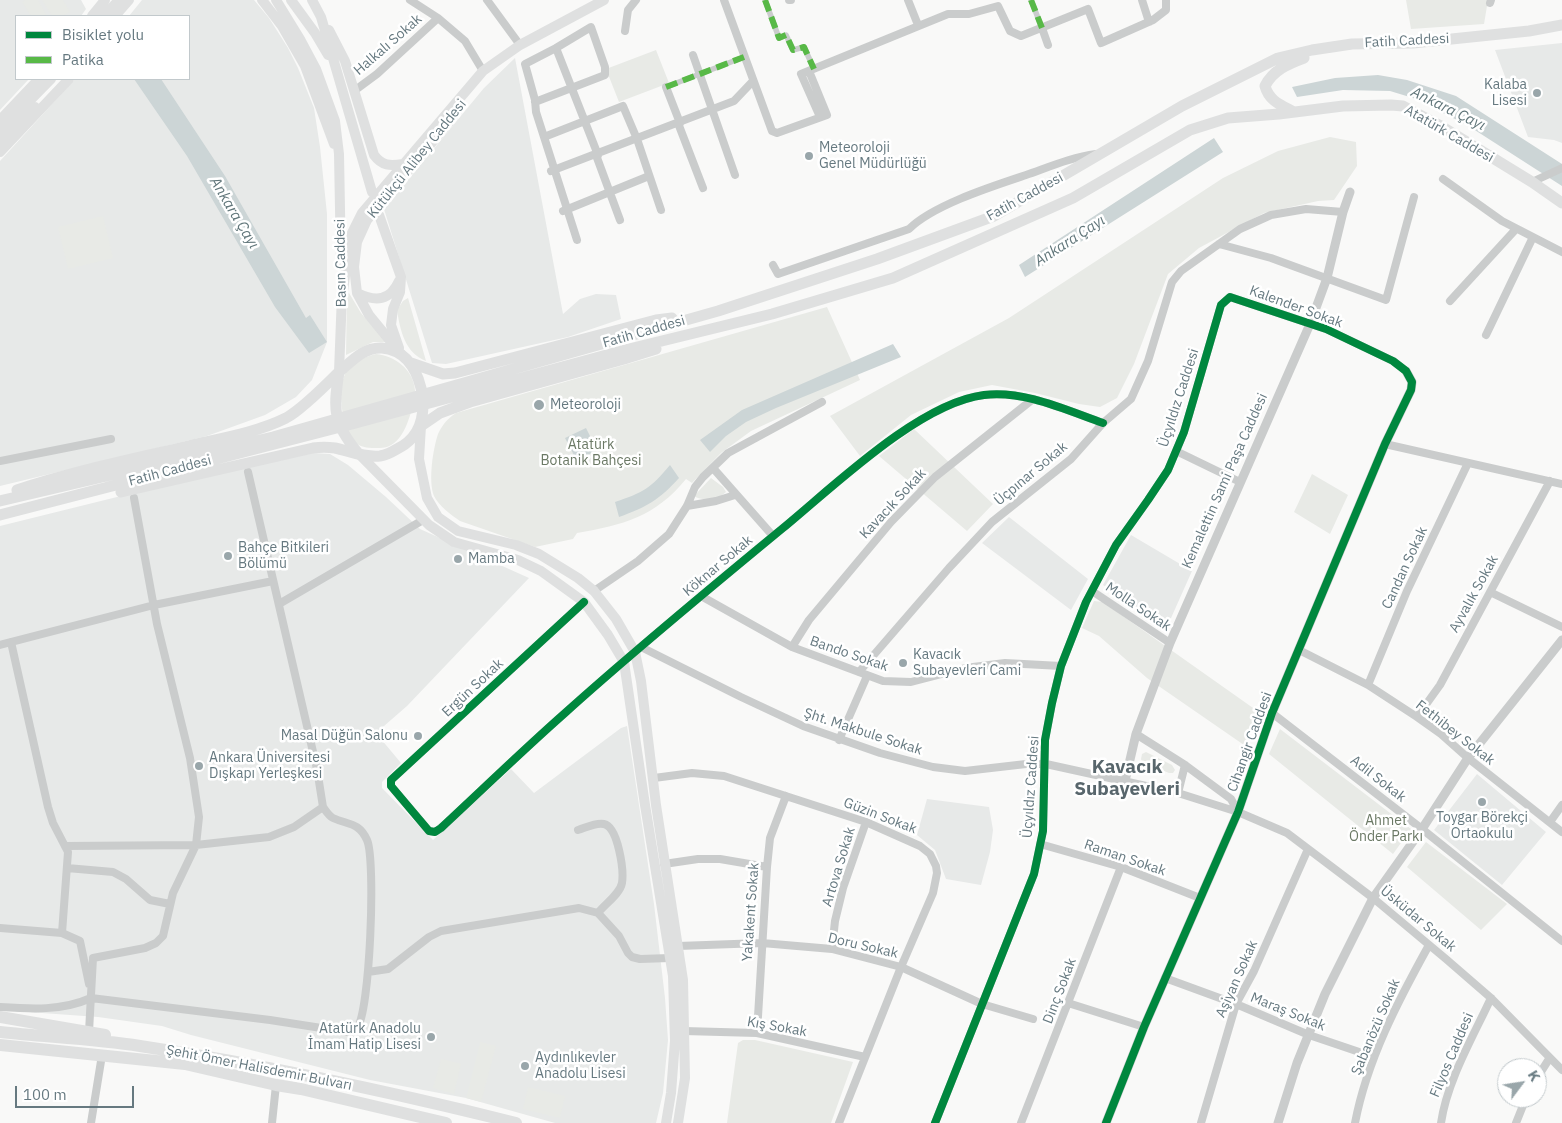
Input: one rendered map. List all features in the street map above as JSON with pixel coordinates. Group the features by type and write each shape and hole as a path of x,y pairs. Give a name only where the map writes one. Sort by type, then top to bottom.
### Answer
{"highway":[{"path":"0,1017 276,1067 296,1074"},
{"name":"Şehit Ömer Halisdemir Bulvarı","path":"0,1032 139,1046 296,1074 516,1123"},
{"name":"Şehit Ömer Halisdemir Bulvarı","path":"0,1045 185,1064 446,1123"}],"main road":[{"path":"93,15 105,0"},
{"path":"105,15 119,0"},
{"path":"116,15 129,0"},
{"path":"124,15 137,0"},
{"path":"262,0 282,26 305,66 339,154"},
{"path":"276,0 316,69 335,121 339,154"},
{"path":"291,0 315,33 335,67"},
{"path":"312,0 345,61 374,155 382,164 387,166 403,164"},
{"name":"Kütükçü Alibey Caddesi","path":"342,299 350,237 364,216 375,192 403,164 484,71 520,45 604,0"},
{"path":"321,17 375,192"},
{"name":"Fatih Caddesi","path":"0,517 352,424 623,344 718,311 877,260 994,216 1182,106 1278,58 1352,44 1413,43 1529,31 1562,25"},
{"path":"1294,112 1273,101 1268,95 1265,86 1270,77 1290,63 1330,47"},
{"name":"Kütükçü Alibey Caddesi","path":"401,354 369,315 357,293 354,280 355,254 364,216 382,203 449,122 484,71"},
{"path":"0,120 38,80"},
{"path":"0,131 51,80"},
{"path":"0,142 59,80"},
{"path":"0,152 68,80"},
{"name":"Atatürk Caddesi","path":"1294,112 1343,106 1403,106 1538,180 1562,203"},
{"name":"Fatih Caddesi","path":"0,501 273,437 623,344 709,329 772,314 893,278 1073,198 1190,130 1228,118 1294,112"},
{"name":"Basın Caddesi","path":"339,154 342,299 339,372"},
{"path":"379,215 401,278 400,292 393,309 391,325 401,354"},
{"path":"357,293 366,298 377,299 388,296 395,289 401,278"},
{"path":"0,496 28,486 99,467 208,442 288,417 351,359 364,352 382,348 401,354 412,363 443,374 455,373 656,320 718,311"},
{"path":"0,517 38,512 313,448 334,448 381,456 404,446 415,437 421,426 440,413 470,402 624,359 709,329"},
{"path":"412,363 419,380 423,398 419,459 427,498 438,517 458,531 516,545 538,554 578,578 594,591 638,649 664,864 683,980 685,1078 678,1123"},
{"path":"339,372 335,403 337,420 345,438 423,520 454,542 518,560 541,572 584,602 608,635 624,662 673,983 675,1040 671,1093 666,1123"}],"street":[{"path":"410,0 438,18 465,41 484,71"},
{"path":"487,0 520,45"},
{"path":"625,31 628,10 636,0"},
{"path":"727,0 753,81 772,131 777,133 823,116 808,71 804,47 793,50 786,35 779,38 765,0"},
{"path":"908,0 918,25"},
{"path":"1031,0 1048,45"},
{"path":"1142,0 1149,22"},
{"path":"808,71 918,25 948,14 969,14 990,4 998,6 1010,31 1021,36 1088,9 1100,43 1149,22 1166,10 1166,0"},
{"name":"Halkalı Sokak","path":"354,91 377,74 438,18"},
{"path":"535,102 605,75 605,67 590,28 524,64 552,171 577,240"},
{"path":"556,48 620,220"},
{"path":"693,55 735,175"},
{"path":"703,188 666,87 744,57"},
{"path":"552,171 734,101 753,81"},
{"path":"544,136 623,106 637,139 661,210"},
{"path":"773,265 778,274 909,229 917,221 960,199 989,187 1079,156 1103,152"},
{"path":"1538,180 1562,168"},
{"path":"565,210 649,176"},
{"path":"1443,179 1502,221 1562,252"},
{"name":"Kemalettin Sami Paşa Caddesi","path":"1125,780 1136,734 1170,643 1310,324 1327,278 1343,212 1350,192"},
{"path":"1219,244 1271,258 1386,300 1414,197"},
{"name":"Üçpınar Sokak","path":"859,672 949,568 992,522 1071,459 1104,423 1131,399 1148,361 1172,282 1181,271 1240,229 1271,215 1306,209 1343,212"},
{"path":"1450,301 1516,229"},
{"path":"1486,335 1533,237"},
{"name":"Kalender Sokak","path":"1230,297 1326,329 1393,360 1406,371"},
{"name":"Üçyıldız Caddesi","path":"935,1123 1034,874 1043,831 1046,764 1045,740 1061,666 1086,602 1116,545 1168,470 1184,432 1221,304 1230,297"},
{"name":"Cihangir Caddesi","path":"1106,1123 1144,1027 1238,812 1272,713 1385,444 1411,390 1412,382 1406,371"},
{"name":"Köknar Sokak","path":"397,794 429,831 435,832 441,828 566,712 638,649 882,446 926,417 954,403 984,395 1015,395 1033,399 1104,423"},
{"name":"Kavacık Sokak","path":"792,647 810,620 891,522 935,477 1033,399"},
{"path":"594,591 638,561 669,534 687,506 695,487 728,453 822,402"},
{"path":"0,461 111,439"},
{"path":"1385,444 1562,484"},
{"path":"1176,451 1240,482"},
{"name":"Candan Sokak","path":"1368,685 1407,590 1468,463"},
{"path":"712,468 773,536"},
{"path":"0,1007 30,1009 76,1005 91,996 351,1032 357,1029 362,1019 368,972 372,885 370,848 362,831 355,825 332,818 323,807 317,769 248,472"},
{"name":"Ayvalık Sokak","path":"1417,717 1440,685 1550,481"},
{"path":"687,506 716,501 735,495"},
{"path":"89,1032 93,958 145,948 156,943 162,936 173,892 196,845 199,817 190,758 154,605 134,498"},
{"path":"279,604 423,520"},
{"path":"0,645 154,605 273,580"},
{"name":"Molla Sokak","path":"1092,591 1170,643"},
{"path":"1490,592 1562,627"},
{"name":"Bando Sokak","path":"701,596 792,647 883,681 911,682 965,668 1005,663 1061,666"},
{"name":"Ergün Sokak","path":"397,794 390,786 391,780 584,602"},
{"path":"1278,1123 1297,1063 1325,994 1373,898 1422,829 1468,758 1562,640"},
{"path":"11,642 48,807 53,823 68,852 62,933"},
{"name":"Şht. Makbule Sokak","path":"638,649 803,726 880,753 933,767 965,771 1026,764 1046,764 1178,793 1238,812"},
{"name":"Fethibey Sokak","path":"1299,650 1368,685 1417,717 1441,734 1468,758 1562,832"},
{"path":"839,740 867,676"},
{"name":"Adil Sokak","path":"1272,713 1422,829 1562,941"},
{"path":"1136,734 1185,765 1231,799 1238,812"},
{"path":"1178,793 1185,765"},
{"name":"Güzin Sokak","path":"654,778 692,773 724,776 866,822 920,846 930,854 937,873 933,893 901,967 839,1123"},
{"name":"Yakakent Sokak","path":"757,1033 770,838 786,796"},
{"path":"1550,822 1562,804"},
{"path":"65,846 196,845 269,837 294,827 323,807"},
{"name":"Üsküdar Sokak","path":"1238,812 1287,833 1373,898 1491,998 1549,1059 1562,1070"},
{"name":"Artova Sokak","path":"832,949 835,921 843,888 866,822"},
{"path":"578,830 602,823 610,826 615,834 621,860 622,884 616,894 598,913"},
{"name":"Raman Sokak","path":"1040,844 1121,867 1200,898"},
{"name":"Aşiyan Sokak","path":"1201,1123 1236,1004 1254,971 1308,849"},
{"path":"664,864 698,859 720,859 767,867"},
{"name":"Dinç Sokak","path":"1021,1123 1121,867"},
{"path":"67,868 113,872 126,879 150,900 170,904"},
{"path":"368,972 388,969 429,937 441,931 579,908 598,913 619,936 632,957 640,959 670,958"},
{"path":"0,928 62,933 80,941 91,996"},
{"name":"Doru Sokak","path":"678,946 762,943 832,949 901,967 982,1004 1033,1019"},
{"name":"Şabanözü Sokak","path":"1355,1123 1374,1057 1404,990 1429,945"},
{"name":"Maraş Sokak","path":"1165,978 1374,1057"},
{"name":"Filyos Caddesi","path":"1441,1123 1443,1110 1455,1076 1491,998"},
{"path":"1068,1003 1144,1027"},
{"name":"Kış Sokak","path":"684,1031 757,1033 865,1057"},
{"path":"91,1123 102,1055"},
{"path":"272,1123 276,1085"},
{"path":"1516,1123 1522,1108"}],"shaded area":[{"path":"0,0 81,0 86,9 82,15 15,15 15,80 28,80 0,110"},
{"path":"142,0 254,0 269,18 288,48 314,108 320,147 327,214 327,342 312,380 296,397 265,415 207,436 0,486 0,161 74,80 190,80 190,15 130,15"},
{"name":"Kalaba Lisesi","path":"1562,43 1562,143 1554,140 1528,137 1495,50"},
{"path":"515,58 563,314 580,299 596,294 616,295 621,319 568,337 446,364 432,363 384,209 484,88"},
{"name":"Ankara Üniversitesi Dışkapı Yerleşkesi","path":"313,453 330,454 348,465 420,529 529,578 407,706 376,733 401,763 382,782 382,788 433,840 511,769 534,793 621,728 627,726 654,904 665,998 668,1040 663,1093 656,1123 555,1123 466,1098 370,1080 162,1026 98,1017 0,1010 0,526 121,496"},
{"path":"1009,517 1088,579 1071,610 982,543"},
{"path":"1131,535 1192,571 1167,627 1103,585"},
{"name":"Toygar Börekçi Ortaokulu","path":"1477,774 1546,832 1502,885 1434,830"},
{"path":"927,799 989,807 993,830 990,852 981,885 946,879 935,850 917,835"}],"green space":[{"path":"25,0 38,0 46,15 30,15 22,2"},
{"path":"42,0 63,0 70,12 64,15 51,15"},
{"path":"1406,0 1488,0 1484,24 1411,29"},
{"path":"656,50 669,83 619,102 606,69"},
{"path":"1330,137 1356,142 1357,166 1334,200 1318,201 1264,213 1199,248 1168,274 1134,364 1117,398 1100,407 992,385 959,392 911,415 860,456 830,416 1009,318 1223,178 1278,151"},
{"path":"103,216 113,258 68,269 58,227"},
{"path":"349,293 361,313 386,342 373,342 346,355 347,295"},
{"path":"408,298 426,361 408,347 402,333 397,310 403,301"},
{"name":"Atatürk Botanik Bahçesi","path":"827,307 860,380 751,431 721,453 692,483 686,479 674,492 650,511 609,527 577,533 573,539 535,547 460,521 442,507 434,496 431,474 436,440 443,425 456,413"},
{"path":"376,354 383,355 402,365 411,376 415,390 409,418 400,437 391,445 369,448 356,443 347,429 342,410 341,390 345,374 351,366"},
{"path":"914,429 993,504 967,531 879,456"},
{"path":"1312,474 1348,495 1330,534 1294,512"},
{"path":"711,478 723,487 726,492 711,499 702,499 694,496"},
{"path":"1094,601 1103,602 1263,715 1244,745 1147,678 1099,636 1082,628"},
{"name":"Ahmet Önder Parkı","path":"1280,729 1411,829 1393,854 1269,754"},
{"path":"1146,752 1172,765 1175,770 1173,773 1142,762 1142,754"},
{"path":"1426,842 1507,904 1481,930 1407,867"},
{"path":"743,1040 755,1040 853,1062 831,1123 727,1123 738,1043"},
{"path":"480,1042 496,1046 481,1102 466,1098"},
{"path":"441,1059 461,1064 454,1094 433,1088"},
{"path":"528,1087 565,1096 560,1118 523,1109"}],"water":[{"name":"Ankara Çayı","path":"1378,75 1407,80 1456,96 1562,164 1562,186 1467,125 1413,98 1390,91 1343,90 1297,97 1292,87 1335,78"},
{"name":"Ankara Çayı","path":"135,80 162,80 225,176 306,318 310,315 327,342 309,353 275,307 187,156"},
{"name":"Ankara Çayı","path":"1214,138 1223,152 1025,277 1019,265"},
{"path":"893,344 901,357 746,422 726,436 710,452 700,440 742,410"},
{"path":"586,428 590,436 589,441 593,442 597,450 577,461 565,438"},
{"path":"670,465 679,478 672,486 652,502 619,517 615,502 646,489"}],"marked path":[{"path":"765,0 779,38 786,35 793,50 804,47 814,69"},
{"path":"1031,0 1042,28"},
{"path":"666,87 744,57"}],"cycle path":[{"path":"935,1123 1034,874 1043,831 1045,740 1061,666 1086,602 1116,545 1168,470 1184,432 1221,305 1230,297 1326,329 1393,361 1406,371 1412,382 1411,390 1385,444 1272,713 1238,812 1144,1027 1106,1123"},
{"path":"584,602 391,780 391,786 429,831 435,832 441,828 592,689 851,470 878,449 932,413 959,401 984,395 999,394 1014,395 1045,402 1103,423"}],"place":[{"name":"Kalaba Lisesi","path":"1537,93"},
{"name":"Meteoroloji Genel Müdürlüğü","path":"809,156"},
{"name":"Meteoroloji","path":"539,405"},
{"name":"Bahçe Bitkileri Bölümü","path":"228,556"},
{"name":"Mamba","path":"458,559"},
{"name":"Kavacık Subayevleri Cami","path":"903,663"},
{"name":"Masal Düğün Salonu","path":"418,736"},
{"name":"Ankara Üniversitesi Dışkapı Yerleşkesi","path":"199,766"},
{"name":"Toygar Börekçi Ortaokulu","path":"1482,802"},
{"name":"Atatürk Anadolu İmam Hatip Lisesi","path":"431,1037"},
{"name":"Aydınlıkevler Anadolu Lisesi","path":"525,1066"}],"district":[{"name":"Kavacık Subayevleri","path":"1127,779"}]}
